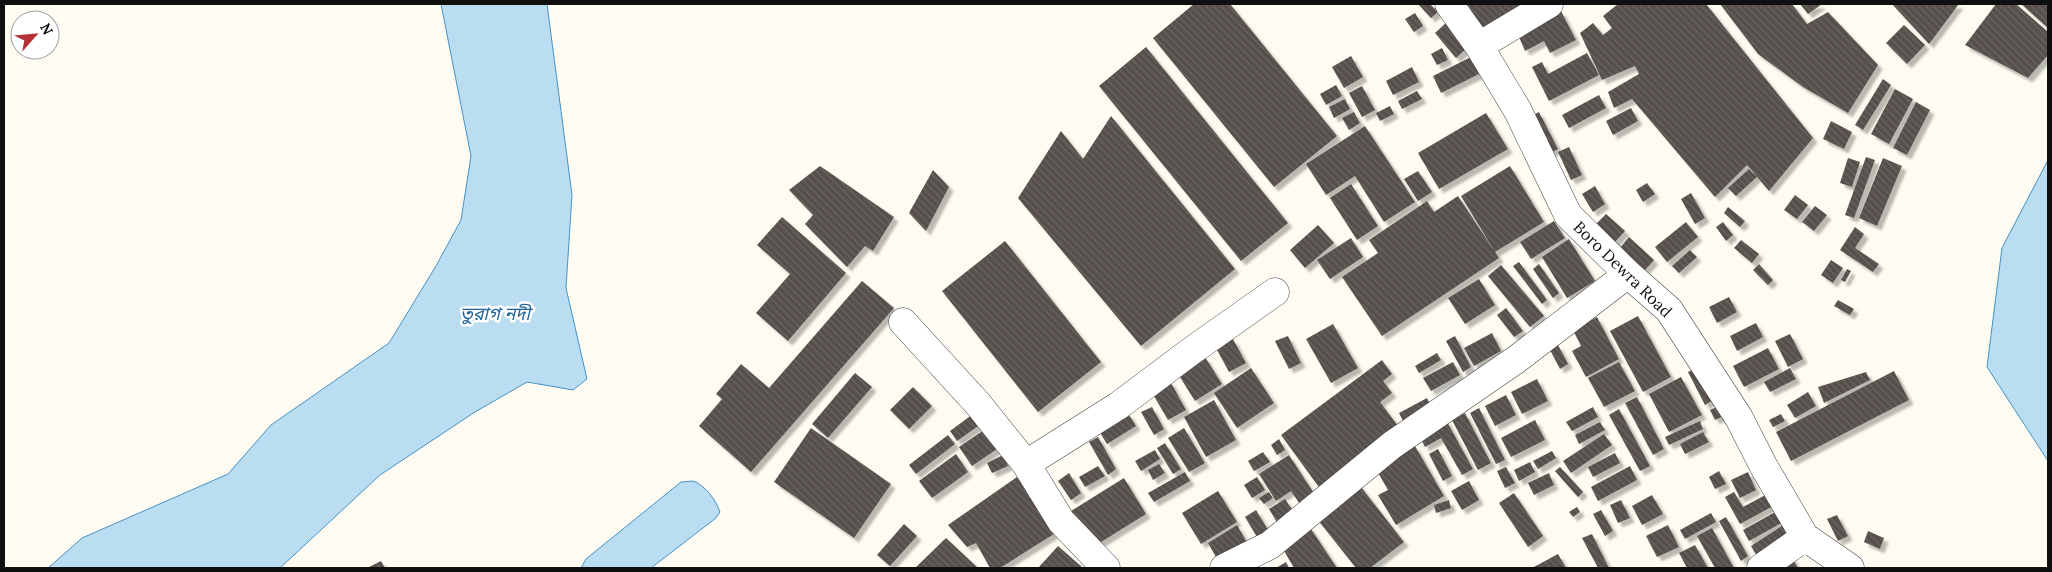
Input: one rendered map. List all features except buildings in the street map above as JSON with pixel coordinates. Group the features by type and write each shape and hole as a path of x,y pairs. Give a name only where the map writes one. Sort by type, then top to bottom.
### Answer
{"street":[{"name":"Boro Dewra Road","path":"1449,4 1479,46 1518,111 1568,215 1628,274 1669,310 1739,418 1764,467 1805,537 1850,568"},
{"path":"1479,46 1549,4"},
{"path":"1224,568 1270,546 1392,446 1517,359 1628,274"},
{"path":"1026,464 1118,406 1275,292"},
{"path":"903,322 978,404 1026,464 1061,521 1106,568"},
{"path":"1761,568 1805,537"}],"water":[{"name":"তুরাগ নদী","path":"441,4 547,4 572,195 566,288 587,379 573,390 527,382 475,412 380,475 280,568 48,568 82,538 228,474 271,425 389,343 436,266 461,220 471,156"},
{"path":"2048,160 2048,461 1987,367 2002,248"},
{"path":"693,481 706,489 716,503 720,512 716,518 651,568 581,568 586,559 681,482"}]}
